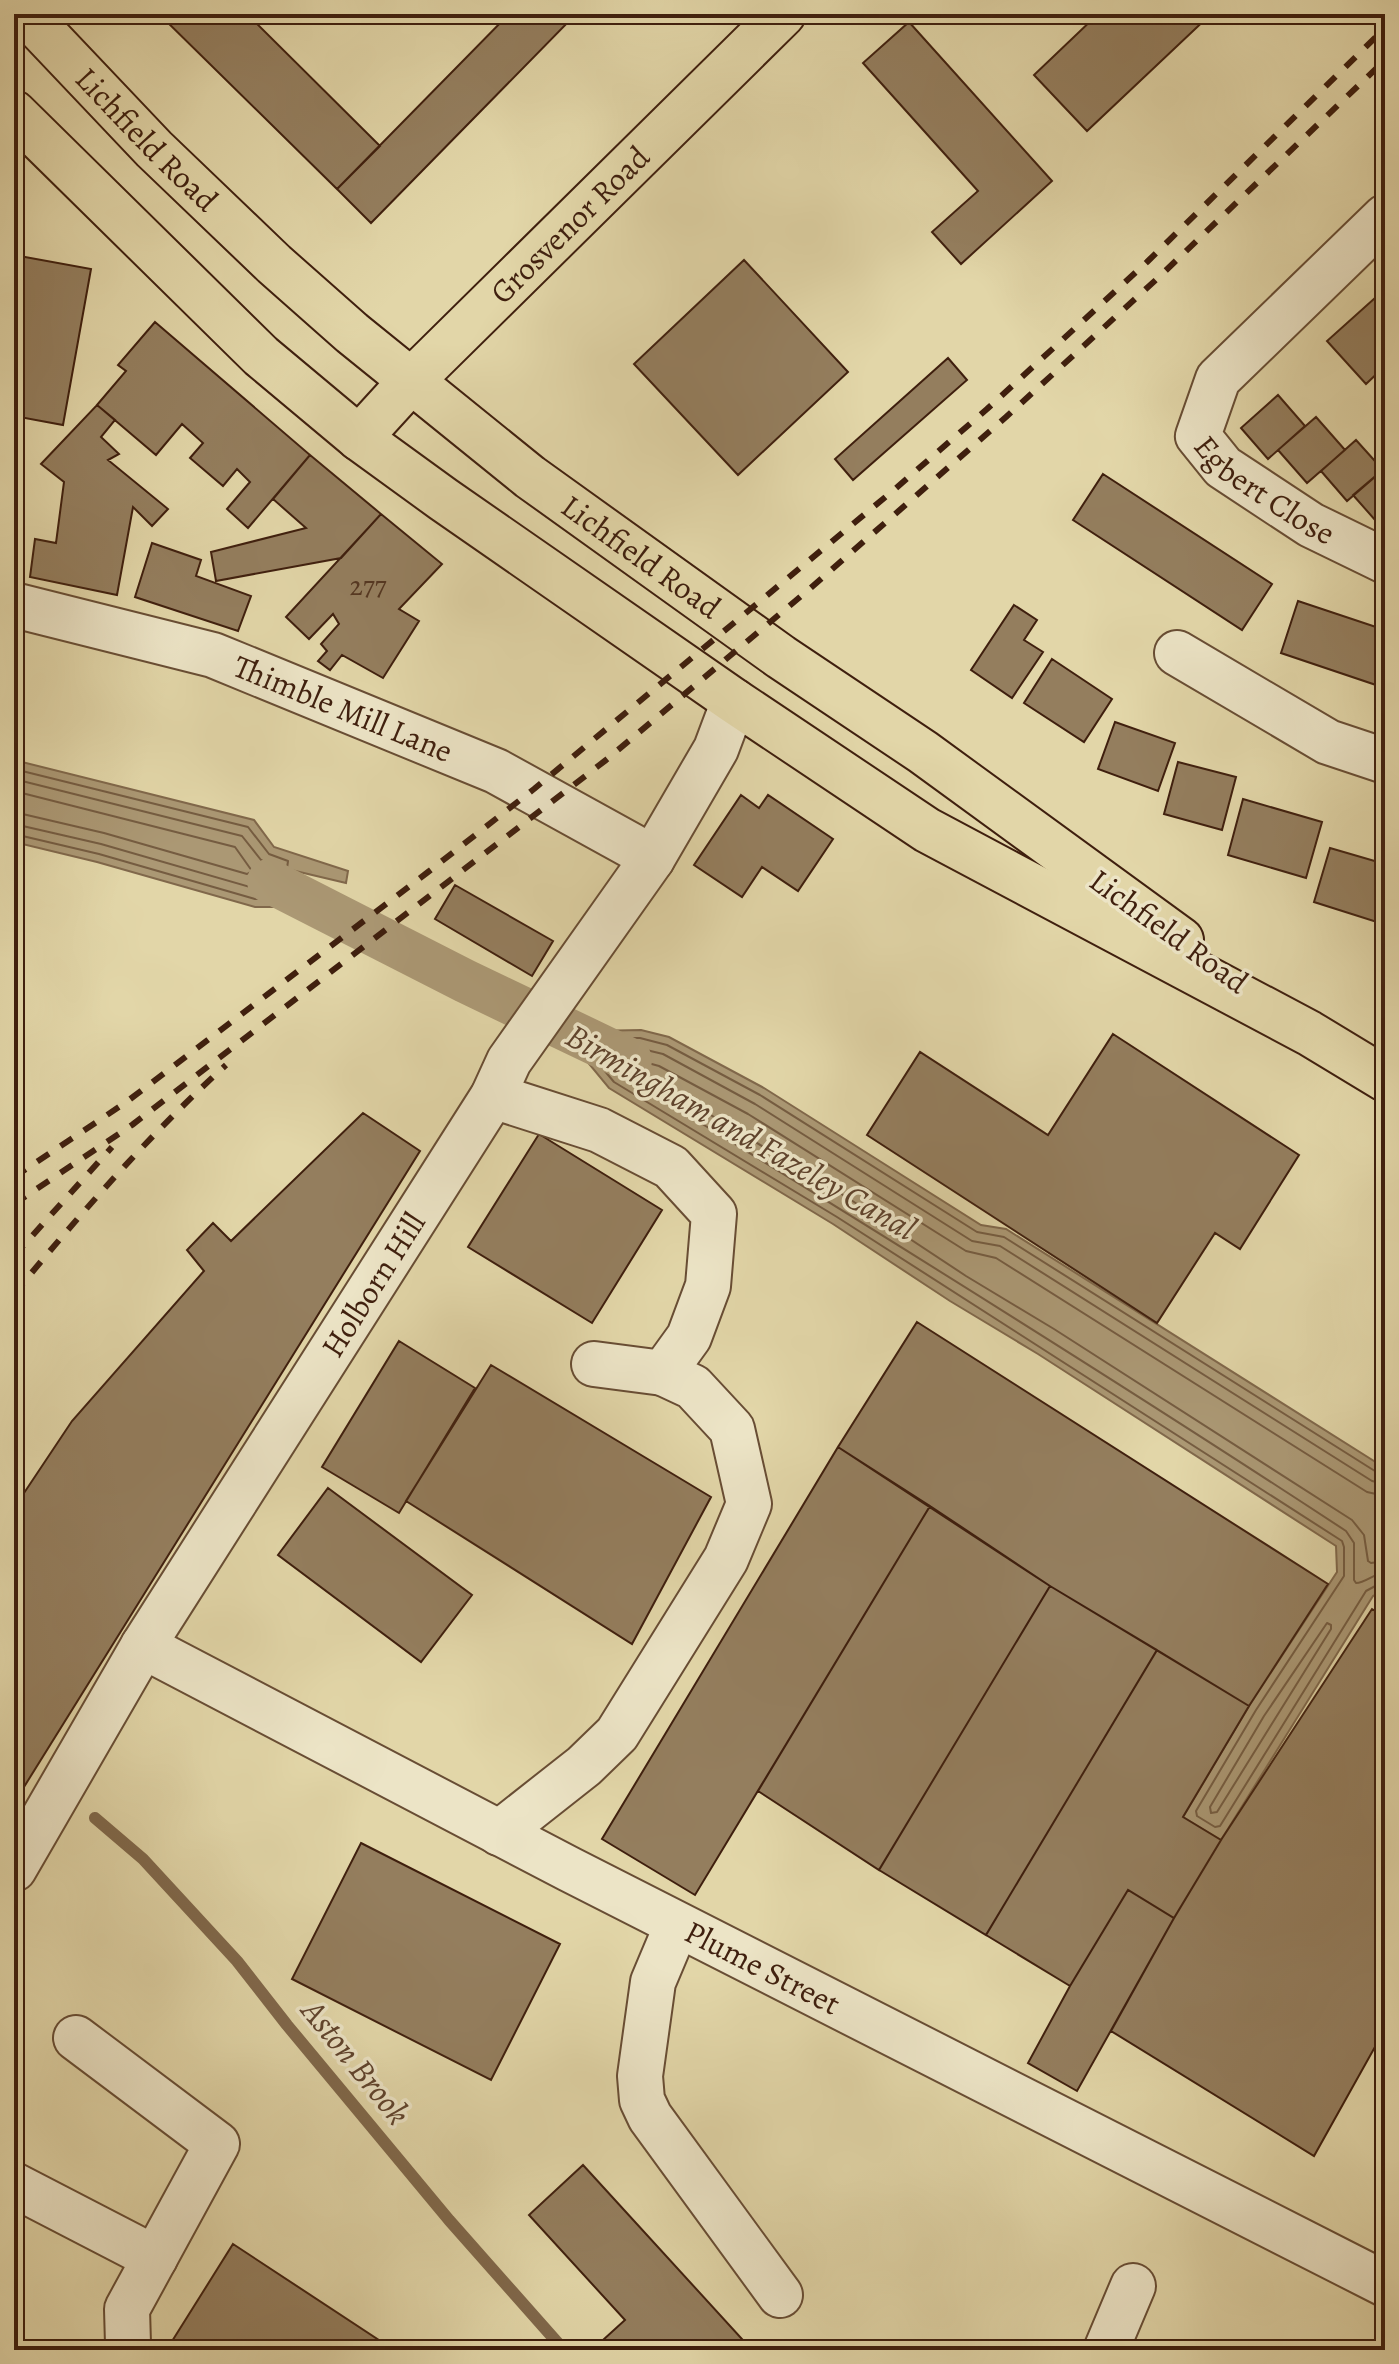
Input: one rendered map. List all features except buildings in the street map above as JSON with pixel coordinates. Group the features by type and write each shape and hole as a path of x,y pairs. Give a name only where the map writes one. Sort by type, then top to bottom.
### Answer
{"main road":[{"name":"Lichfield Road","path":"26,14 154,149 274,264 352,333 530,477 781,657 936,761 1309,1033"},
{"name":"Grosvenor Road","path":"359,438 411,381 783,14"},
{"name":"Lichfield Road","path":"14,113 261,356 359,438 734,701 927,830 1309,1033 1385,1079"}],"street":[{"name":"Egbert Close","path":"1385,217 1218,379 1198,436 1223,467 1311,525 1385,561"},
{"name":"Thimble Mill Lane","path":"14,605 213,655 496,771 652,859"},
{"path":"1177,653 1328,742 1385,761"},
{"name":"Holborn Hill","path":"14,1869 143,1646 501,1079 559,990 652,859 716,749 734,701"},
{"path":"501,1079 671,1167 714,1214 708,1286 689,1337 663,1373"},
{"path":"499,1833 584,1766 617,1734 726,1559 749,1504 732,1429 693,1387 663,1373 594,1364"},
{"name":"Plume Street","path":"143,1646 677,1925 1385,2284"},
{"path":"677,1925 653,1982 640,2076 642,2100 650,2117 780,2295"},
{"path":"76,2038 217,2144 127,2309 130,2350"},
{"path":"14,2185 155,2258"},
{"path":"1106,2350 1133,2286"}],"water":[{"path":"14,760 254,820 274,847 348,871 346,883 291,870 322,907 255,907 14,842"},
{"path":"582,1028 591,1031 641,1030 669,1037 764,1088 981,1225 1006,1229 1385,1468 1385,1590 1373,1596 1221,1840 1183,1817 1249,1706 1337,1572 1336,1546 833,1224 609,1088 571,1042"}],"waterway":[{"name":"Birmingham and Fazeley Canal","path":"269,881 465,981 630,1060"},
{"name":"Aston Brook","path":"95,1818 143,1859 237,1961 449,2220 564,2350"}],"railway":[{"path":"14,1177 125,1103 428,872 534,789 895,489 1147,262 1385,28"},
{"path":"14,1204 132,1125 606,760 806,592 1006,417 1159,277 1385,60"},
{"path":"14,1294 116,1176 226,1065"},
{"path":"14,1256 112,1147"}]}
